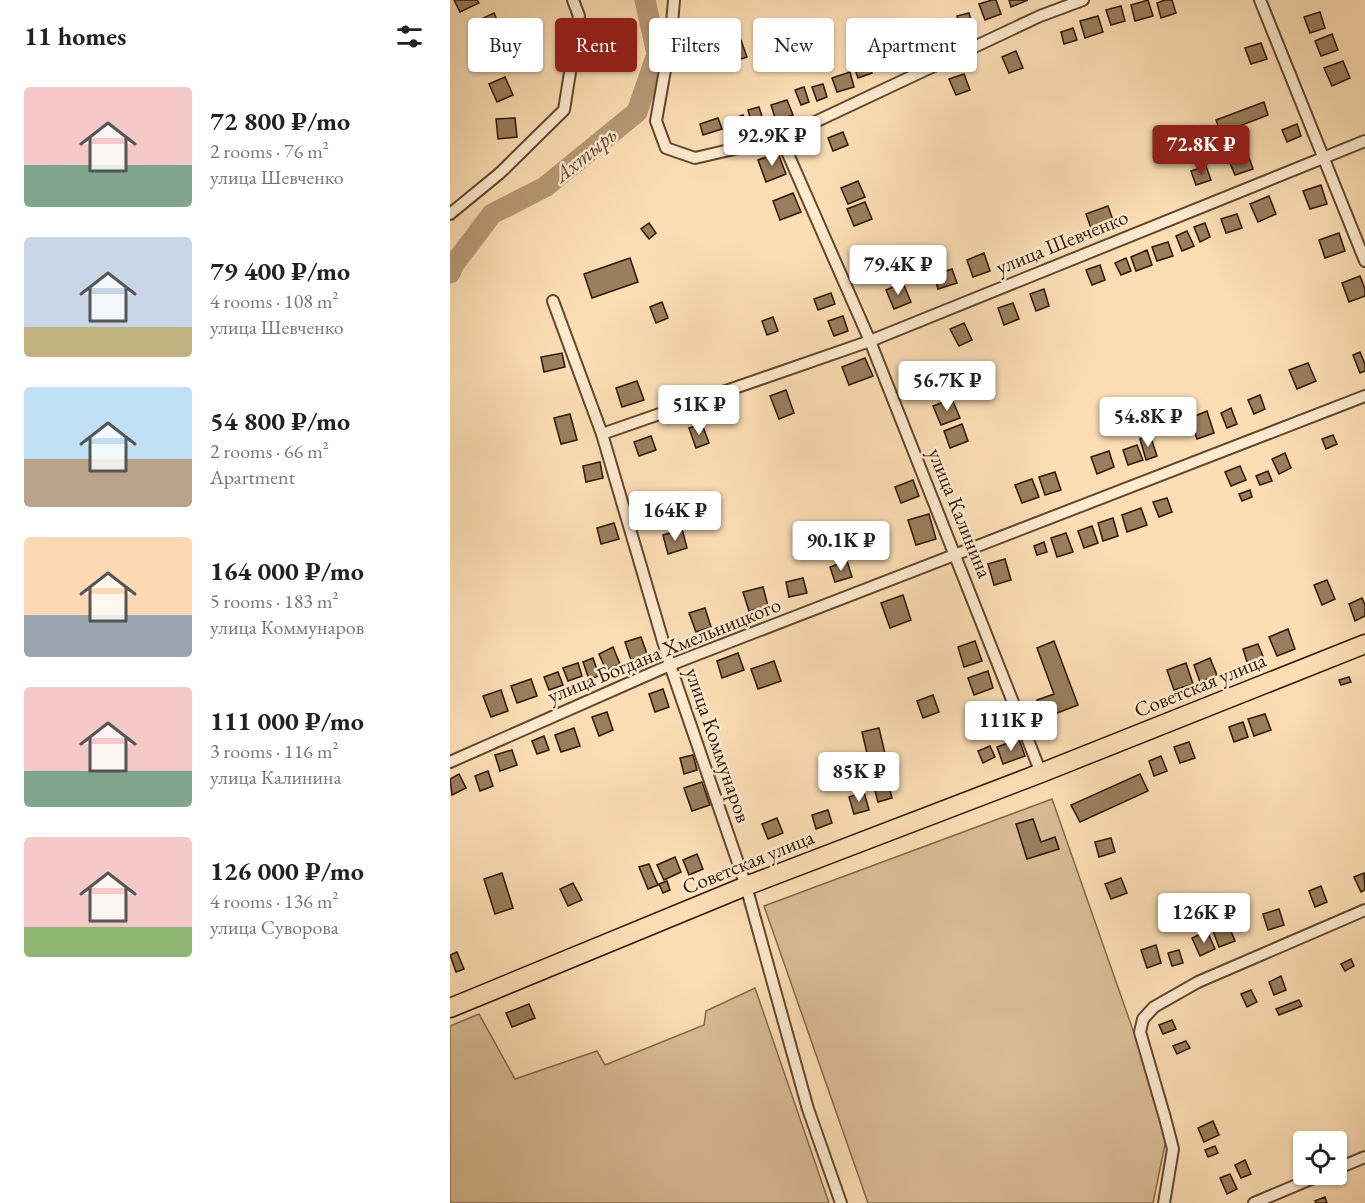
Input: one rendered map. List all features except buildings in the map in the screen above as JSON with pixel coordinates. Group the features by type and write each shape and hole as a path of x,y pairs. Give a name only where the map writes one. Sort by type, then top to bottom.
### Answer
{"highway":[{"name":"Советская улица","path":"450,1008 746,886 1041,773 1365,644"}],"street":[{"path":"450,214 500,173 564,110 579,16 573,0"},
{"path":"674,0 671,36 656,121 666,148 695,158 781,138 1040,16 1083,0"},
{"path":"1260,0 1365,261"},
{"name":"улица Калинина","path":"781,138 870,341 1041,773"},
{"name":"улица Шевченко","path":"602,434 870,341 1365,141"},
{"name":"улица Коммунаров","path":"553,302 602,434 670,665 746,886 808,1109 841,1203"},
{"name":"улица Богдана Хмельницкого","path":"450,762 670,665 1365,396"},
{"path":"1164,1203 1173,1149 1140,1032 1143,1019 1154,1007 1198,982 1365,910"},
{"path":"1347,1164 1365,1157"},
{"path":"1254,1203 1297,1185"}],"shaded area":[{"path":"1052,799 1168,1130 1153,1203 868,1203 764,906"},
{"path":"755,988 829,1203 450,1203 450,1026 479,1014 515,1079 597,1051 605,1065 704,1025 706,1011"}],"waterway":[{"name":"Ахтырь","path":"450,273 454,264 492,214 545,187 637,112 657,54 645,0"}]}
